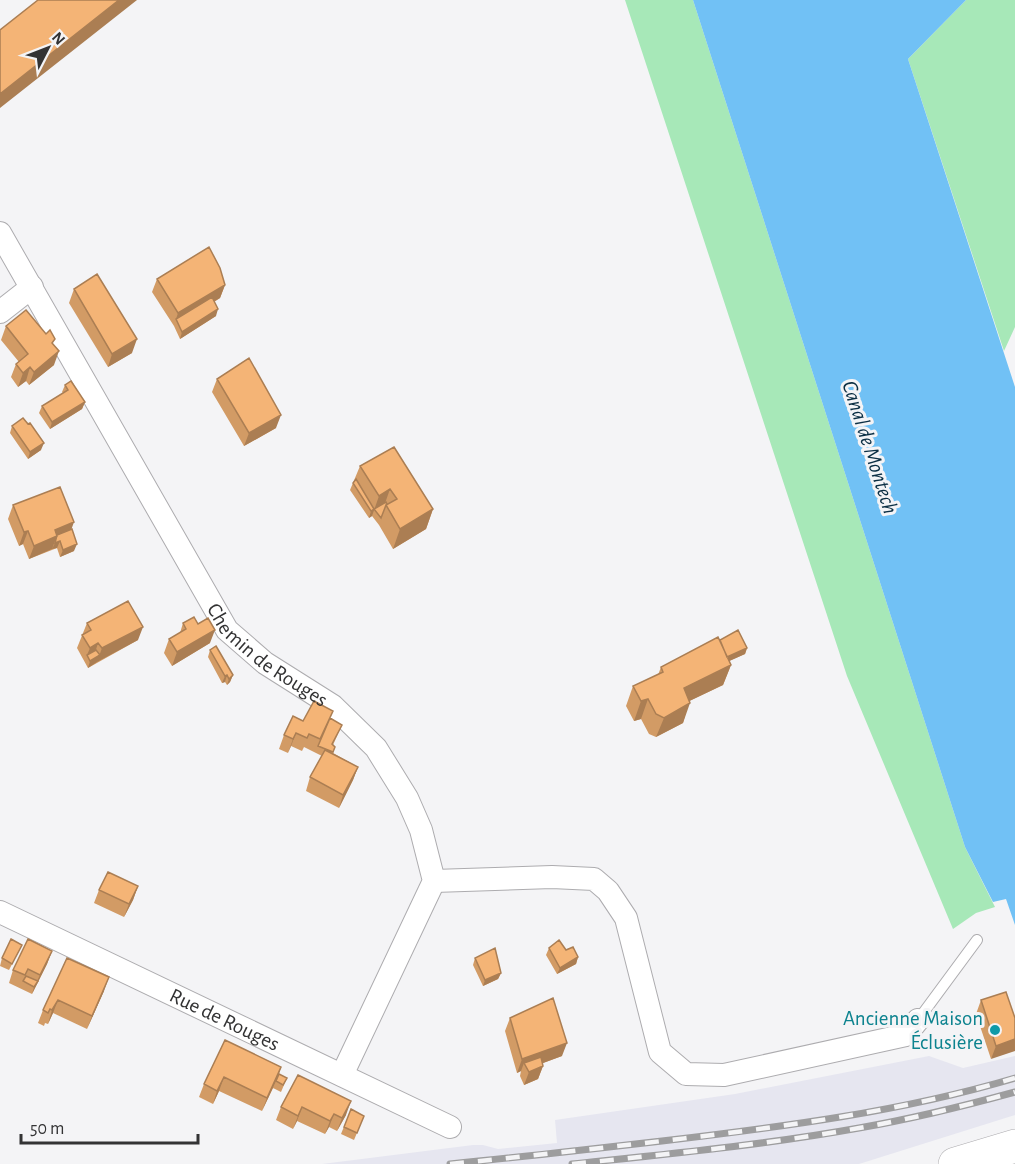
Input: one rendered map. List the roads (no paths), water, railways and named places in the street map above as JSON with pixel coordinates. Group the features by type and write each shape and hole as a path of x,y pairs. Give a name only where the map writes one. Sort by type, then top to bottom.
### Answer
{"main road":[{"path":"955,1164 1002,1154"}],"street":[{"name":"Chemin de Rouges","path":"0,233 227,630 265,663 333,706 376,748 407,798 421,830 434,881"},
{"path":"0,312 32,287"},
{"path":"342,1075 434,881 552,877 594,879 608,891 626,918 660,1052 686,1074 724,1075 906,1035 918,1020"},
{"name":"Rue de Rouges","path":"0,912 450,1127"}],"lane":[{"path":"918,1020 977,940"}],"water":[{"name":"Canal de Montech","path":"693,0 966,0 908,59 1015,387 1015,925 1006,899 993,902 965,847"}],"railway":[{"path":"450,1164 796,1124 928,1100 1015,1078"},
{"path":"572,1164 716,1149 823,1134 918,1116 1015,1092"}],"place":[{"name":"Ancienne Maison Éclusière","path":"995,1030"}]}
